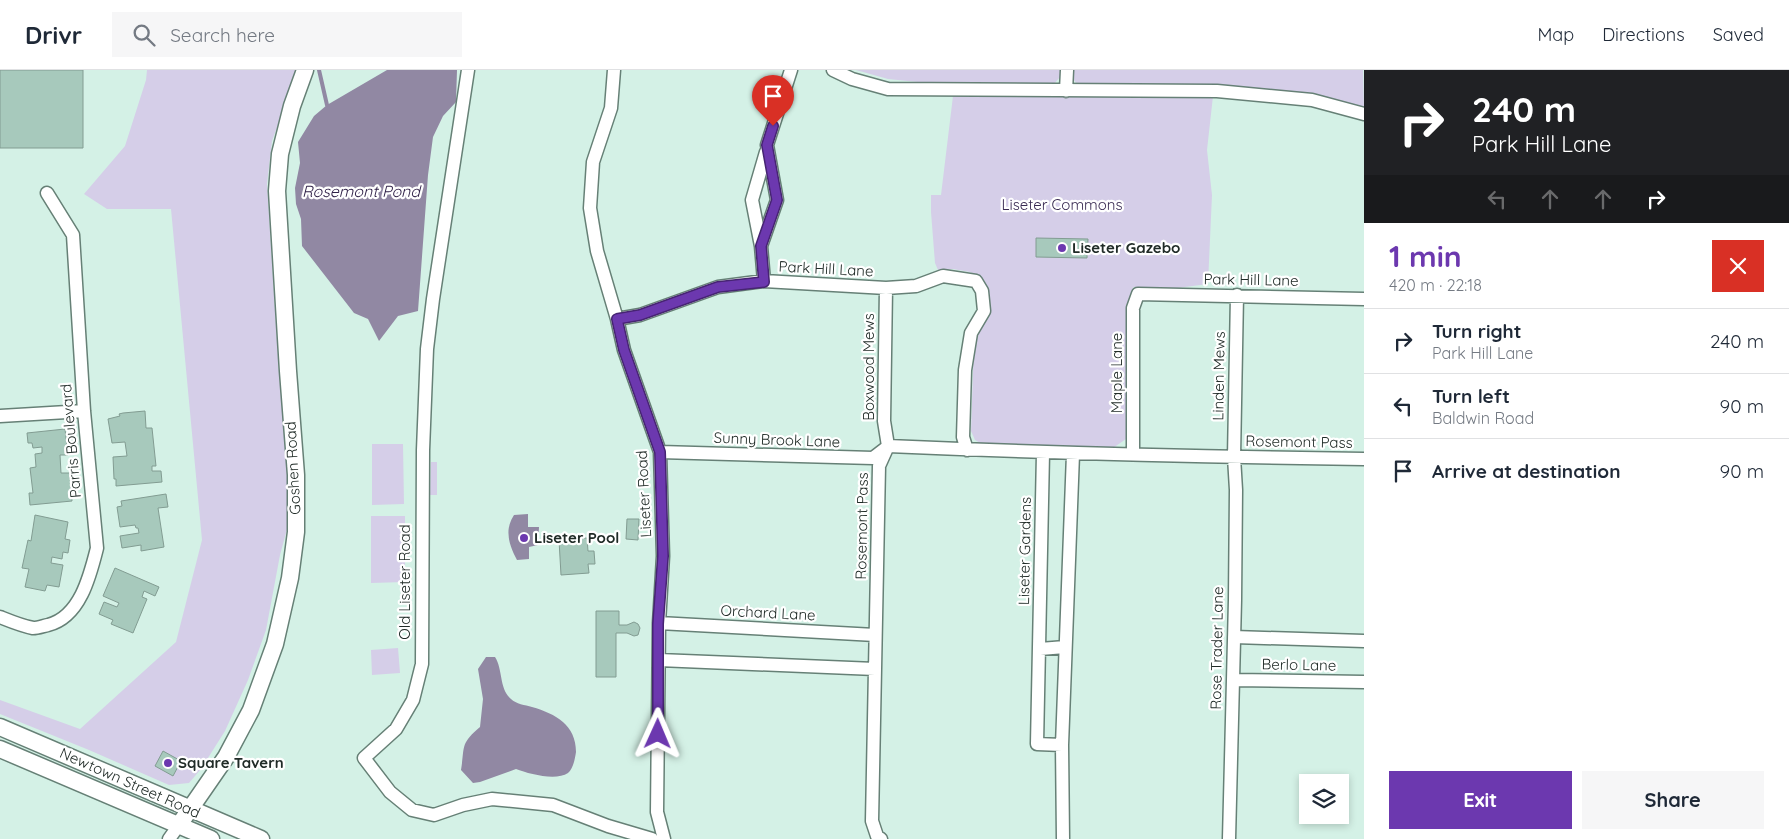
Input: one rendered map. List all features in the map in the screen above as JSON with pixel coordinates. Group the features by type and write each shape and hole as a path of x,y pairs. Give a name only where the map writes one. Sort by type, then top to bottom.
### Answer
{"main road":[{"name":"Goshen Road","path":"179,825 226,757 251,710 275,644 290,578 296,532 296,475 277,192 280,154 292,106 304,70"},
{"name":"Newtown Street Road","path":"0,727 261,839"},
{"name":"Newtown Street Road","path":"0,748 211,839"}],"street":[{"name":"Old Liseter Road","path":"468,70 427,348 422,450 422,664 413,700 396,729 364,758 390,792 412,810 434,816 463,805 492,799 553,805 608,826 652,839"},
{"name":"Liseter Road","path":"614,70 611,108 593,162 590,208 597,251 624,350 660,452 663,556 658,624 657,812 664,839"},
{"path":"764,282 761,246 752,200 791,70"},
{"path":"833,70 852,79 888,89 1216,91 1312,100 1364,114"},
{"path":"1066,91 1067,70"},
{"path":"761,246 777,200 767,146"},
{"name":"Parris Boulevard","path":"0,617 34,628 52,624 62,619 73,610 92,570 97,548 84,411 73,235 46,193"},
{"name":"Park Hill Lane","path":"617,319 640,315 718,287 764,282 886,288 916,286 943,276 976,280 982,291 984,311 971,333 965,370 963,437 967,450"},
{"name":"Boxwood Mews","path":"886,288 884,421 888,446"},
{"name":"Park Hill Lane","path":"1138,294 1364,299"},
{"name":"Maple Lane","path":"1133,454 1133,308 1138,294"},
{"name":"Linden Mews","path":"1234,458 1236,295"},
{"path":"0,416 84,411"},
{"path":"888,446 1073,454 1133,454"},
{"name":"Sunny Brook Lane","path":"660,452 873,458 888,446"},
{"name":"Rosemont Pass","path":"881,839 877,836 872,821 875,635 879,466 888,446"},
{"name":"Liseter Gardens","path":"1043,453 1037,744 1062,745"},
{"path":"1063,839 1062,745 1073,454"},
{"name":"Rosemont Pass","path":"1133,454 1234,458 1364,459"},
{"name":"Rose Trader Lane","path":"1229,839 1236,490 1234,458"},
{"name":"Orchard Lane","path":"658,624 875,635"},
{"name":"Berlo Lane","path":"1234,638 1364,641"},
{"path":"1040,649 1065,647"},
{"path":"659,660 875,669"},
{"name":"Berlo Lane","path":"1233,680 1364,682"},
{"name":"Goshen Road","path":"169,839 179,825"}],"green space":[{"path":"147,70 298,70 272,141 267,184 279,374 292,511 280,555 266,630 248,680 225,731 201,769 189,783 169,785 0,714 0,700 80,729 176,642 202,540 171,209 107,209 84,194 125,146 146,80"},
{"path":"856,70 1060,70 1060,77 1054,84 1038,85 937,84 888,79"},
{"path":"1071,70 1363,70 1364,110 1326,100 1079,86 1072,78"},
{"name":"Liseter Commons","path":"953,96 1213,96 1207,150 1212,195 1208,284 1154,291 1133,287 1127,347 1126,439 1113,448 982,444 975,440 971,431 974,342 990,314 989,293 984,280 970,272 953,269 938,270 935,263 931,212 931,195 941,195"},
{"path":"372,444 403,444 404,504 372,505"},
{"path":"431,462 437,462 437,495 430,495"},
{"path":"371,516 405,516 405,582 371,583"},
{"path":"398,648 400,673 372,675 371,650"}],"water":[{"name":"Rosemont Pond","path":"387,70 457,70 456,102 443,116 433,137 428,175 418,311 398,316 379,341 368,319 354,313 302,246 301,219 296,204 295,188 300,163 298,142 314,116 327,105"},
{"name":"Liseter Pool","path":"528,514 528,527 539,527 538,545 529,547 529,559 517,560 510,543 509,526 514,515"},
{"path":"486,657 495,657 507,695 513,701 549,713 563,722 568,728 575,743 576,752 568,773 550,777 516,769 473,783 461,770 464,746 480,727 483,699 478,669"}],"building":[{"path":"0,70 83,70 83,148 0,148"},
{"name":"Liseter Gazebo","path":"1036,238 1088,239 1087,258 1036,257"},
{"path":"145,411 146,428 152,428 156,466 152,466 152,471 161,471 162,482 116,486 113,457 127,456 125,442 112,443 108,419 120,416 119,414 123,413"},
{"path":"65,429 68,455 60,455 61,473 70,473 72,501 30,505 29,493 33,493 30,468 36,467 35,454 42,453 42,447 33,448 32,443 28,443 27,433"},
{"path":"166,494 168,507 158,508 164,547 141,551 141,545 122,548 120,536 139,533 135,525 120,527 117,507 122,506 121,501"},
{"path":"35,515 68,522 65,539 70,540 68,553 63,552 62,559 52,557 51,563 63,565 59,587 47,585 45,591 25,587 29,569 22,568 28,540 31,541"},
{"path":"627,519 639,519 638,540 626,539"},
{"path":"587,538 588,551 594,551 595,564 588,564 589,573 561,575 559,540"},
{"path":"115,568 159,587 155,596 144,591 142,597 147,599 133,633 111,624 113,620 99,614 104,602 117,607 119,603 103,596"},
{"path":"596,611 619,611 619,625 627,625 634,622 640,628 638,635 634,636 627,633 616,633 616,677 596,677"},
{"name":"Square Tavern","path":"163,751 181,761 173,776 155,766"}],"waterway":[{"path":"319,70 327,105"}],"place":[{"name":"Liseter Gazebo","path":"1062,248"},
{"name":"Liseter Pool","path":"524,538"},
{"name":"Square Tavern","path":"168,763"}],"route":[{"path":"658,734 658,624 663,556 660,452 624,350 617,319 640,315 718,287 764,282 761,246 777,200 767,145 773,126"}]}
